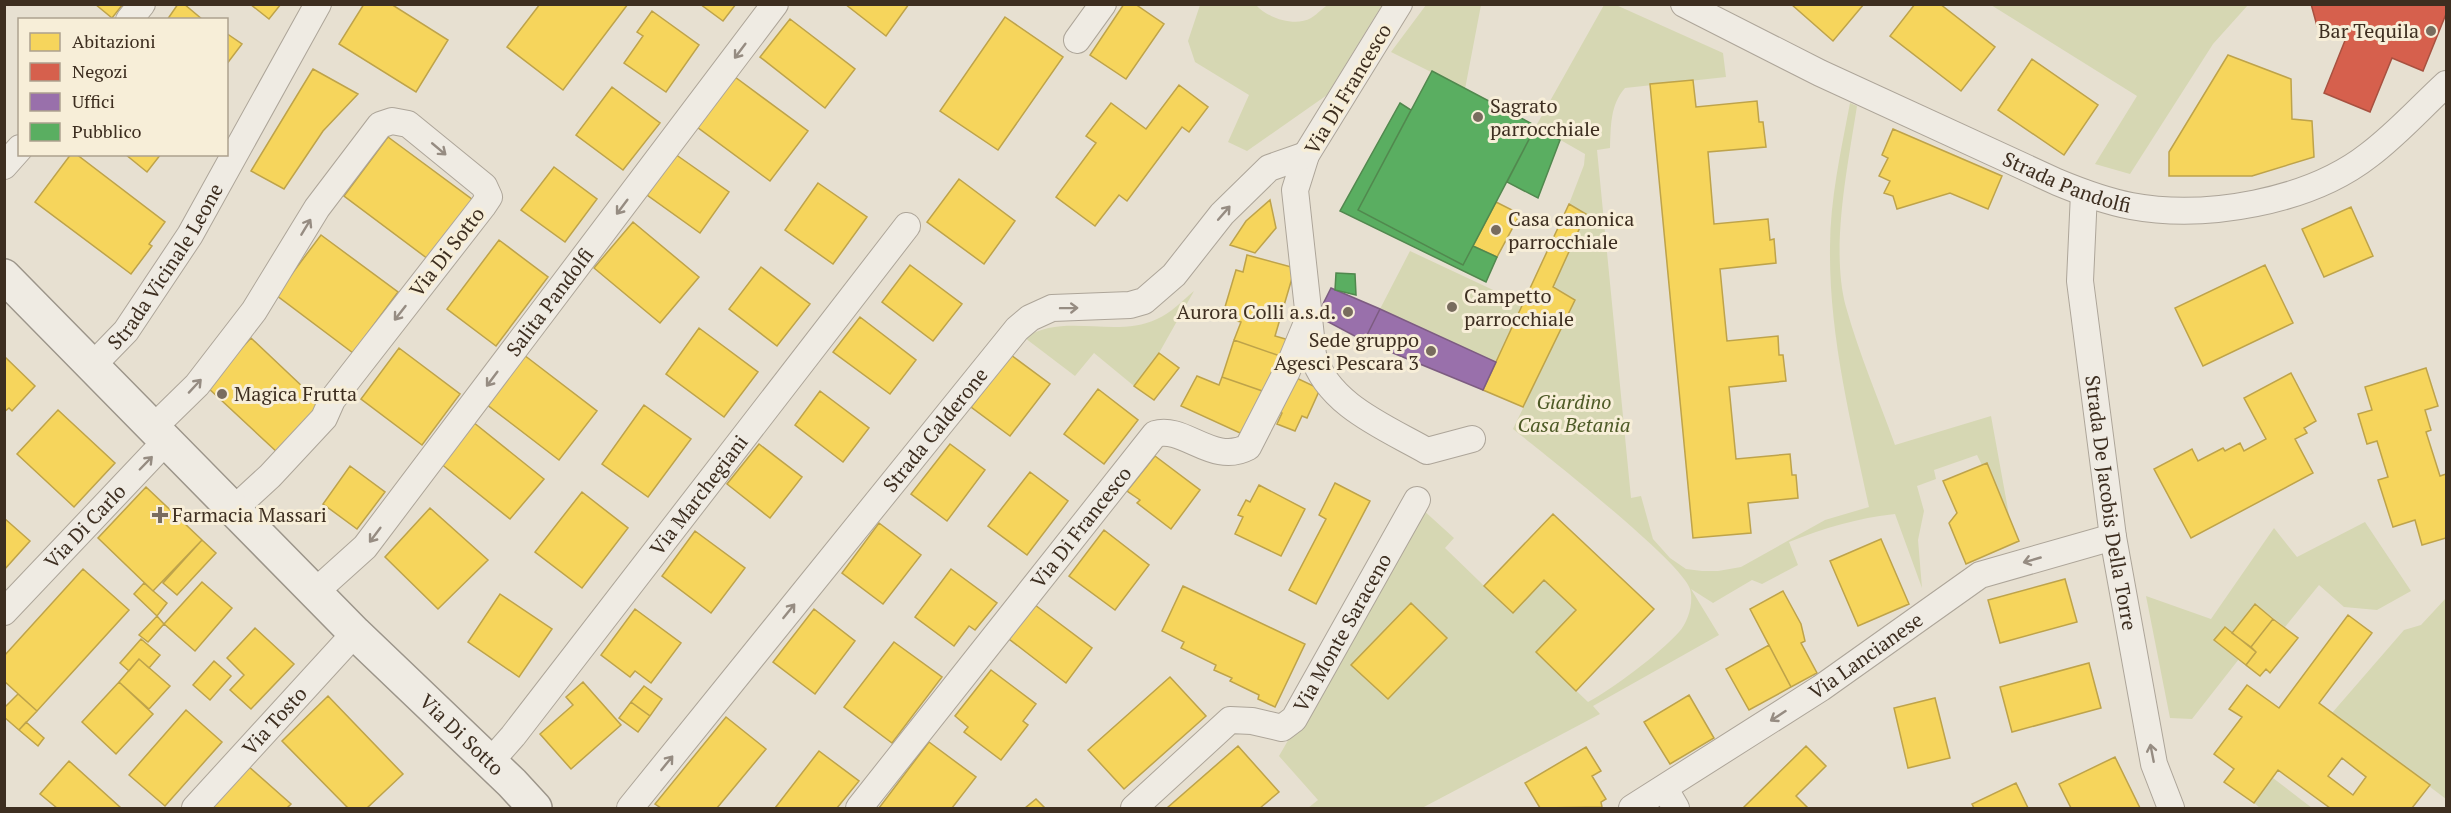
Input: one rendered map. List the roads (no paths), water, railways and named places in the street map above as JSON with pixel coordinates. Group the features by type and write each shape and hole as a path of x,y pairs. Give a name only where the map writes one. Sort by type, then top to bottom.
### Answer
{"street":[{"path":"131,18 142,4"},
{"name":"Strada Vicinale Leone","path":"93,365 126,331 190,235 318,4"},
{"name":"Salita Pandolfi","path":"315,592 365,547 775,4"},
{"path":"1077,40 1103,4"},
{"name":"Via Di Francesco","path":"1399,4 1306,155 1295,190 1313,355 1318,372 1330,388 1354,409 1426,451 1472,439"},
{"name":"Strada Pandolfi","path":"1684,4 1827,76 2084,193 2132,206 2173,209 2254,205 2288,196 2343,172 2369,155 2446,84"},
{"name":"Via Di Sotto","path":"160,434 254,311 317,208 380,125 392,120 408,124 484,186 489,197 483,206 332,400 324,418 270,476 233,510"},
{"path":"4,166 18,150"},
{"name":"Strada Calderone","path":"630,808 1017,329 1035,315 1052,308 1130,305 1144,301 1174,275 1222,214 1260,176 1269,168 1306,155"},
{"name":"Strada De Jacobis Della Torre","path":"2084,193 2080,280 2113,537 2154,764 2171,808"},
{"name":"Via Marchegiani","path":"490,762 520,727 907,226"},
{"name":"Via Di Sotto","path":"4,276 355,633 535,808"},
{"name":"Via Di Francesco","path":"858,808 1155,434 1165,431 1215,450 1231,452 1248,447 1287,371 1309,318"},
{"name":"Via Di Carlo","path":"4,612 160,434"},
{"name":"Via Monte Saraceno","path":"1134,808 1230,720 1252,721 1282,728 1294,719 1417,500"},
{"name":"Via Lancianese","path":"1632,808 1671,799 1821,688 1980,575 2113,537"},
{"name":"Via Tosto","path":"195,808 355,633"}],"place":[{"name":"Bar Tequila","path":"2431,31"},
{"name":"Sagrato parrocchiale","path":"1478,117"},
{"name":"Casa canonica parrocchiale","path":"1496,230"},
{"name":"Campetto parrocchiale","path":"1452,307"},
{"name":"Aurora Colli a.s.d.","path":"1348,312"},
{"name":"Sede gruppo Agesci Pescara 3","path":"1431,351"},
{"name":"Magica Frutta","path":"222,394"},
{"name":"Farmacia Massari","path":"160,515"}],"park label":[{"name":"Giardino Casa Betania","path":"1574,414"}]}
